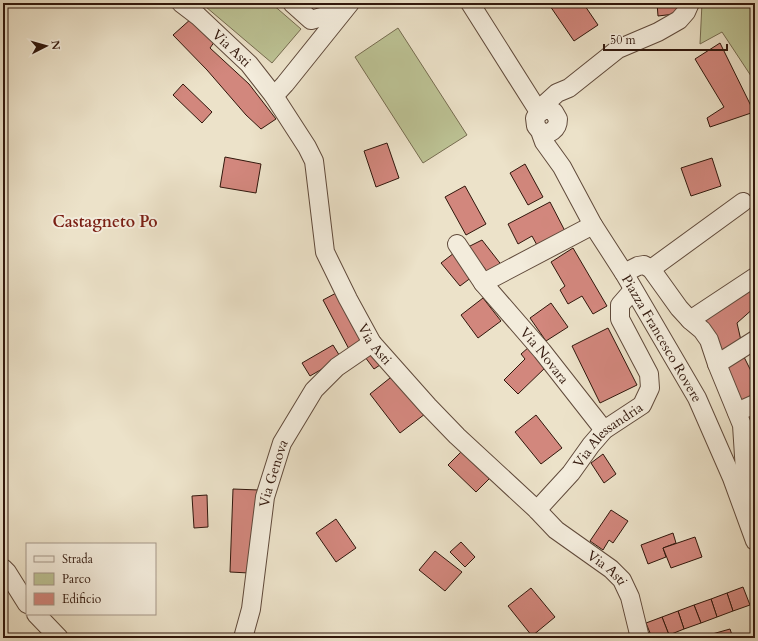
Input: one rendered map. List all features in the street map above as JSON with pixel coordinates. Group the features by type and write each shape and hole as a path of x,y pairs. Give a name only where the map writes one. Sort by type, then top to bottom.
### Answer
{"street":[{"name":"Via Asti","path":"181,3 198,16 249,64 274,96 307,147 314,161 325,252 372,343 428,406 556,530 611,569 622,580 630,597 640,638"},
{"path":"292,3 310,20 346,7"},
{"name":"Piazza Francesco Rovere","path":"470,3 547,119 544,142 562,167 593,225 698,398 747,516"},
{"path":"547,119 569,88 618,49 658,32 679,20 686,12 690,3"},
{"path":"274,96 346,7"},
{"path":"651,269 743,202"},
{"path":"483,283 593,225"},
{"name":"Via Novara","path":"457,244 483,283 542,351 604,430"},
{"path":"624,274 638,266 644,265 651,269 679,308 702,330 709,340 717,364 745,424 747,516 755,541"},
{"path":"690,320 755,277"},
{"name":"Via Alessandria","path":"537,510 571,473 604,430 642,405 650,388 649,374 620,319 620,305 633,290"},
{"path":"717,364 755,340"},
{"name":"Via Genova","path":"243,638 251,609 265,497 282,443 314,390 337,367 372,343"},
{"path":"745,424 755,404"},
{"path":"3,568 26,602"},
{"path":"37,615 59,638"}],"green space":[{"path":"209,3 271,3 301,29 272,63 206,7"},
{"path":"702,3 755,3 755,82 722,32 700,44"},
{"path":"398,28 467,135 423,163 355,57"}],"building":[{"path":"548,3 583,3 598,25 574,41"},
{"path":"657,3 682,3 683,13 658,16"},
{"path":"192,18 215,41 210,48 249,84 276,119 261,129 246,115 207,70 173,35"},
{"path":"720,43 754,112 710,127 707,118 724,107 695,59"},
{"path":"183,84 212,112 202,123 173,95"},
{"path":"387,143 399,178 376,187 364,151"},
{"path":"225,157 261,164 256,193 220,187"},
{"path":"712,158 721,186 691,196 681,168"},
{"path":"525,164 543,197 528,205 510,173"},
{"path":"465,186 486,224 466,235 445,197"},
{"path":"550,202 566,233 538,247 532,236 518,244 508,224"},
{"path":"482,240 503,267 489,274 468,247"},
{"path":"573,248 607,306 593,314 582,296 568,304 560,290 565,286 551,262"},
{"path":"454,253 472,277 460,286 441,263"},
{"path":"755,288 755,307 737,323 742,345 721,356 703,320"},
{"path":"338,292 365,343 350,351 323,300"},
{"path":"483,298 501,321 478,338 461,315"},
{"path":"551,303 568,327 546,341 530,318"},
{"path":"608,328 637,385 600,403 572,346"},
{"path":"333,345 341,358 310,376 302,363"},
{"path":"529,347 547,366 518,394 504,380 525,359 521,354"},
{"path":"374,350 383,363 374,369 365,357"},
{"path":"743,355 753,375 755,374 755,398 738,405 722,367"},
{"path":"395,374 425,414 400,433 370,394"},
{"path":"536,415 562,448 541,464 515,432"},
{"path":"463,450 491,477 476,492 448,465"},
{"path":"603,454 616,474 604,483 591,463"},
{"path":"233,489 259,490 249,573 230,572"},
{"path":"207,495 208,527 194,528 192,496"},
{"path":"611,510 628,521 613,543 609,540 603,550 590,541"},
{"path":"336,519 356,548 336,562 316,533"},
{"path":"673,533 676,543 663,548 666,557 648,564 641,545"},
{"path":"695,537 702,557 671,568 663,548"},
{"path":"461,542 475,557 465,567 450,552"},
{"path":"435,551 462,572 445,591 419,570"},
{"path":"743,587 750,605 733,611 727,593"},
{"path":"531,588 555,617 532,636 508,606"},
{"path":"727,593 733,611 717,617 711,599"},
{"path":"711,599 717,617 701,623 694,605"},
{"path":"694,605 701,623 684,629 678,611"},
{"path":"678,611 684,629 669,635 662,617"},
{"path":"662,617 669,635 661,638 652,638 646,623"},
{"path":"730,629 733,638 698,638"}],"district":[{"name":"Castagneto Po","path":"105,221"}]}
